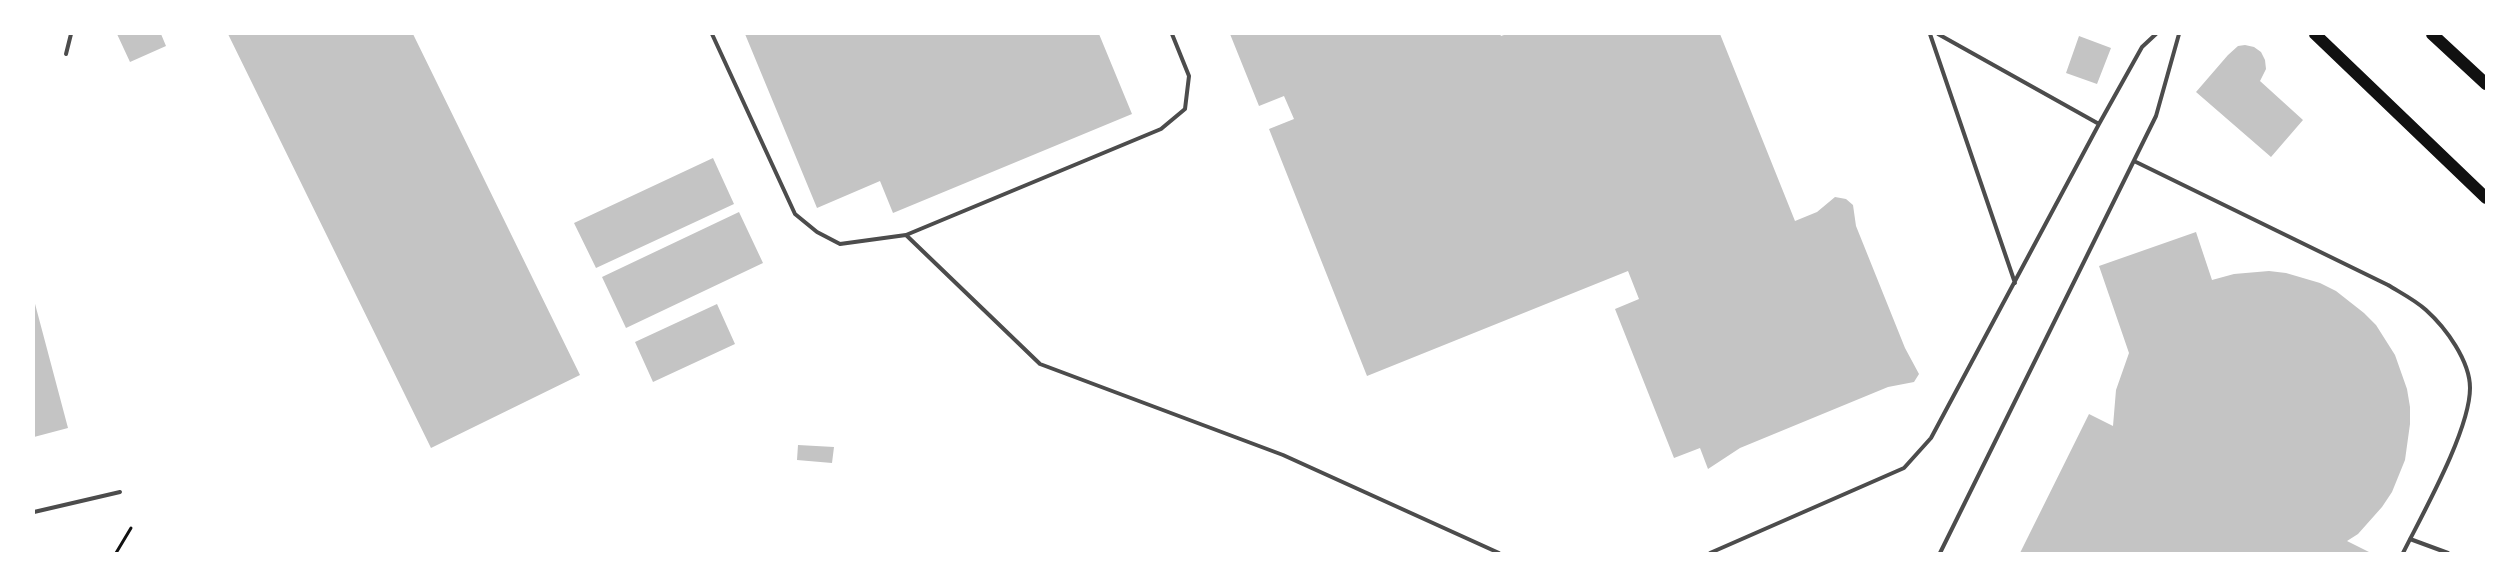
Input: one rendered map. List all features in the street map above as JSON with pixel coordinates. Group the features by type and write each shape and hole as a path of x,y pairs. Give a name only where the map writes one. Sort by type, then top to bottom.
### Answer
{"main road":[{"path":"2315,34 2485,198"},
{"path":"2432,34 2485,82"}],"lane":[{"path":"66,54 71,34"},
{"path":"712,34 795,214 817,232 840,244 906,235 1161,129 1185,109 1189,76 1172,34"},
{"path":"1930,34 2015,283"},
{"path":"1938,34 2099,124"},
{"path":"1710,553 1904,468 1932,438 2099,124 2142,47 2156,34"},
{"path":"1940,553 2156,116 2178,34"},
{"path":"2134,161 2388,285 2426,310 2450,338 2465,364 2470,388 2465,420 2403,553"},
{"path":"906,235 1040,364 1283,455 1499,553"},
{"path":"34,512 120,492"},
{"path":"2410,538 2448,553"}],"path":[{"path":"116,553 131,528"}],"building":[{"path":"117,34 161,34 166,46 130,62"},
{"path":"228,34 413,34 580,375 431,448"},
{"path":"745,34 1099,34 1132,114 893,213 880,181 817,208"},
{"path":"1230,34 1500,34 1501,36 1507,34 1720,34 1795,221 1817,212 1835,197 1846,199 1853,205 1856,226 1905,348 1919,374 1914,382 1888,387 1740,448 1708,469 1700,448 1674,458 1615,309 1639,299 1628,271 1367,376 1269,129 1294,119 1284,96 1259,106"},
{"path":"2079,36 2111,48 2097,84 2066,73"},
{"path":"2238,46 2254,47 2261,52 2265,60 2266,69 2260,81 2303,120 2271,157 2196,92 2228,55"},
{"path":"713,158 734,204 596,268 574,223"},
{"path":"739,212 763,263 626,328 602,277"},
{"path":"2196,232 2212,280 2234,274 2269,271 2286,273 2320,283 2336,291 2364,313 2376,325 2395,355 2407,389 2410,407 2410,424 2405,460 2392,492 2382,507 2358,534 2347,541 2371,553 2020,553 2089,414 2113,426 2116,390 2129,353 2099,266"},
{"path":"34,300 68,428 34,437"},
{"path":"717,304 735,344 653,382 635,342"},
{"path":"798,445 834,447 832,463 797,460"}]}
